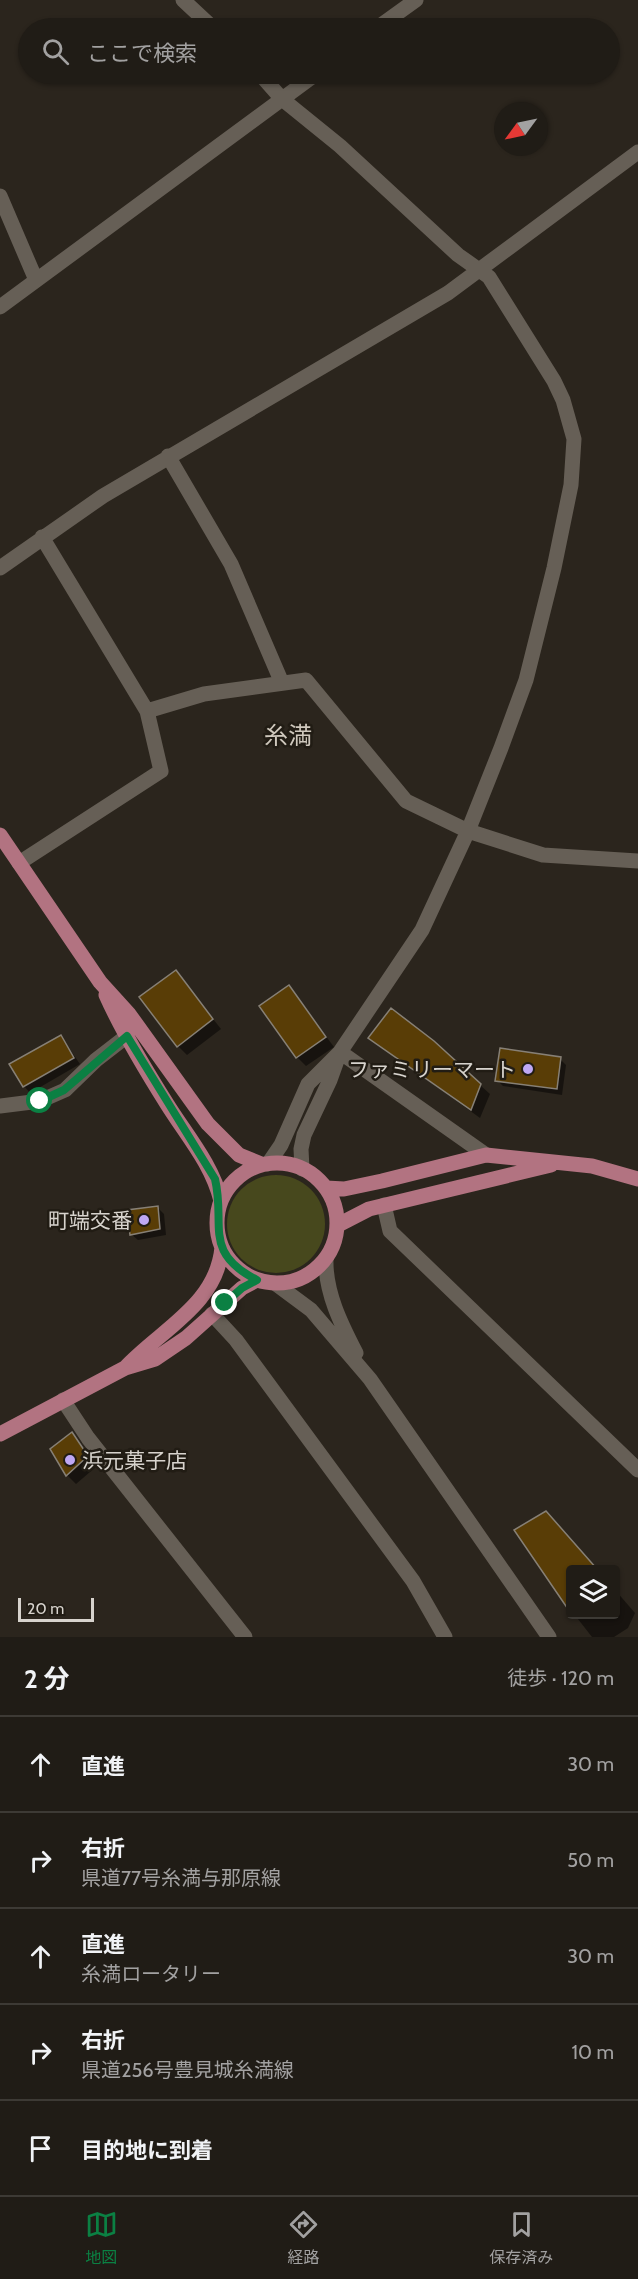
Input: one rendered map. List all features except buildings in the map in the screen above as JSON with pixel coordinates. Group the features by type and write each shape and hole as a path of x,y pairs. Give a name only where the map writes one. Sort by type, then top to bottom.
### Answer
{"main road":[{"path":"0,835 100,982 127,1036 215,1179 220,1201 217,1232 230,1262 257,1280 276,1284 294,1281 312,1273 326,1259 338,1226 334,1205 326,1188 302,1169 285,1164 264,1164 239,1155 227,1145 129,1014 100,982"},
{"path":"326,1188 344,1189 486,1155 592,1166 638,1179"},
{"path":"338,1226 369,1209 557,1163"},
{"path":"220,1201 229,1186 241,1174 264,1164"},
{"path":"125,1368 145,1346 176,1324 210,1287 220,1265 222,1247"},
{"path":"0,1434 125,1368 155,1359 169,1350 242,1288 257,1280"}],"street":[{"path":"183,0 202,18"},
{"path":"391,18 416,0"},
{"path":"264,1164 281,1145 299,1098 308,1084 340,1052 422,930 468,831 526,680 567,513 574,457 574,439 563,400 498,289 340,146 282,99 269,84"},
{"path":"0,307 302,84"},
{"path":"0,568 42,537 168,456 448,293 638,152"},
{"path":"0,196 36,280"},
{"path":"168,456 231,564 282,683"},
{"path":"19,863 161,771 147,711 42,537"},
{"path":"147,711 204,694 306,680 406,801 468,831 543,855 638,861"},
{"path":"0,1106 40,1101 64,1090 127,1036"},
{"path":"340,1052 486,1155"},
{"path":"302,1169 300,1149 304,1135 330,1080 340,1052"},
{"path":"384,1205 390,1231 638,1470"},
{"path":"326,1259 325,1274 332,1298 345,1332 370,1379"},
{"path":"276,1284 311,1310 370,1379 549,1637"},
{"path":"212,1314 236,1340 413,1581 445,1637"},
{"path":"63,1400 88,1438 245,1637"}],"shaded area":[{"path":"266,1175 286,1175 311,1189 322,1205 325,1224 322,1243 311,1259 286,1273 266,1273 249,1265 235,1251 227,1234 227,1214 235,1197 249,1183"}],"place":[{"name":"ファミリーマート","path":"528,1069"},
{"name":"町端交番","path":"144,1220"},
{"name":"浜元菓子店","path":"70,1460"}],"district":[{"name":"糸満","path":"288,735"}],"route":[{"path":"40,1101 64,1090 96,1060 127,1036 215,1179 220,1201 217,1232 222,1247 230,1262 242,1273 257,1280 242,1288 225,1303"}]}
